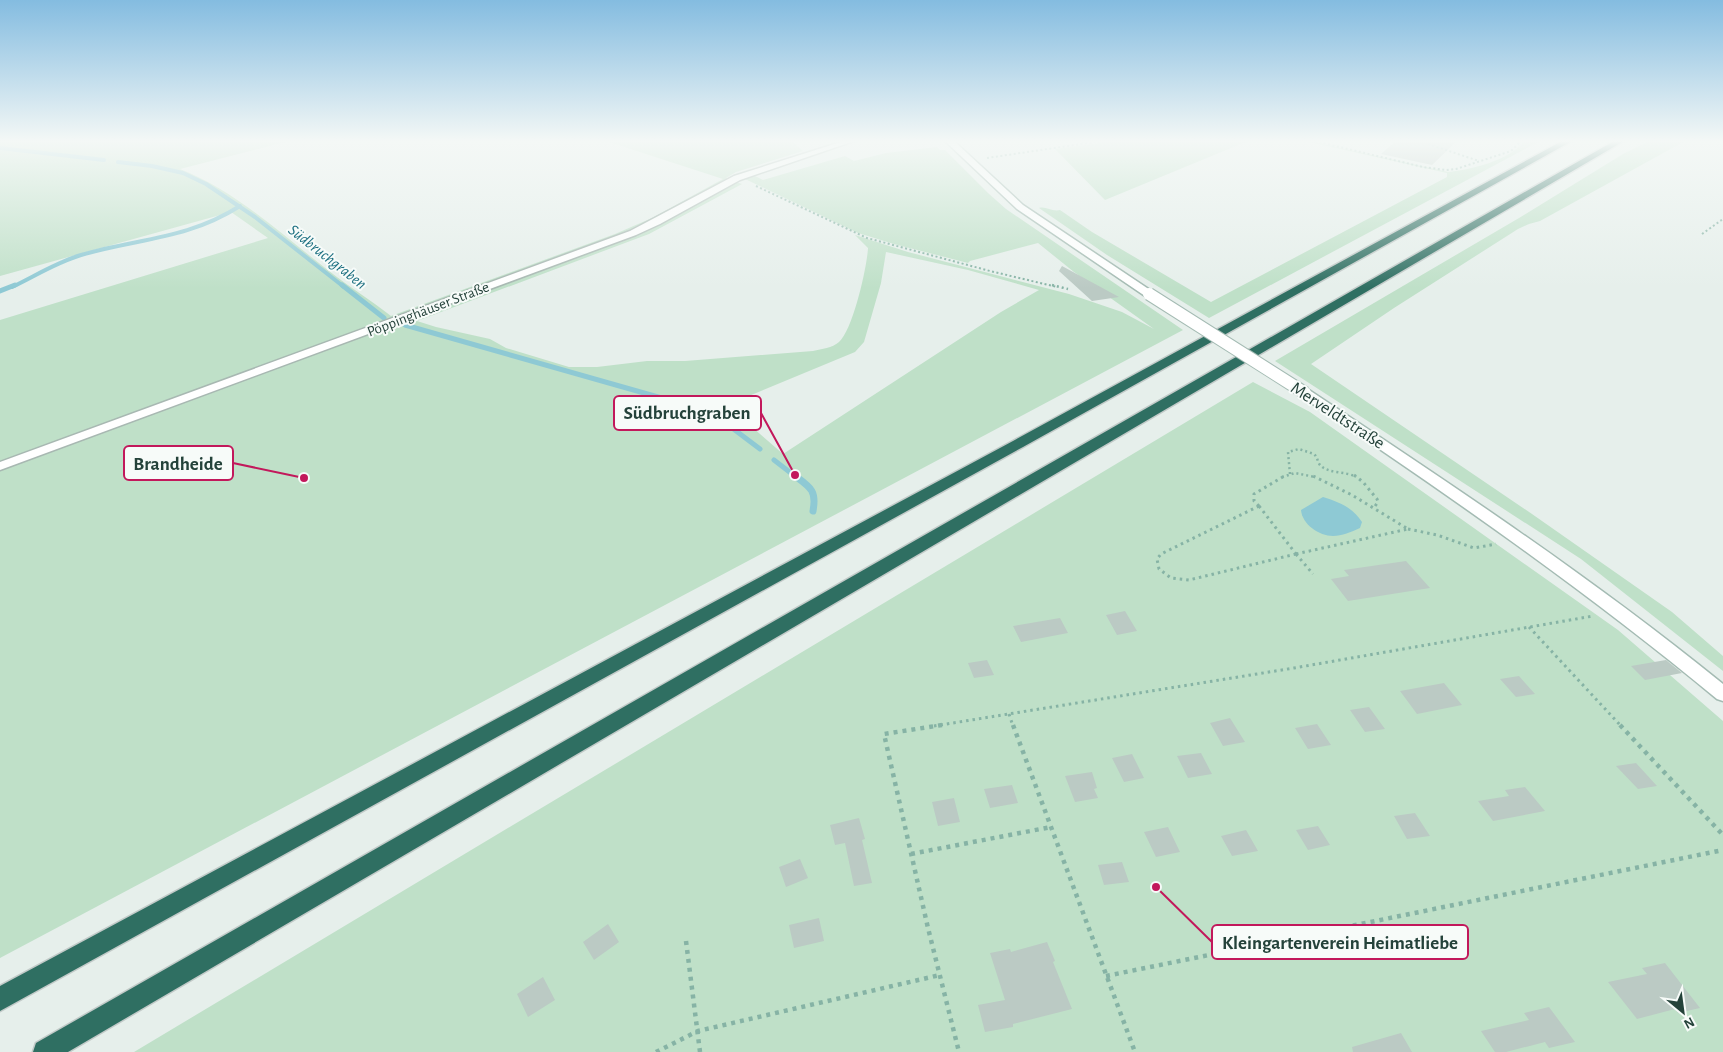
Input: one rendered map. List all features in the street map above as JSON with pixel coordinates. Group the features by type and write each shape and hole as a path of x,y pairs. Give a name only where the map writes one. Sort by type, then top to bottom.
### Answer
{"highway":[{"path":"0,999 1018,444 1479,190"},
{"path":"45,1052 1537,190"}],"street":[{"name":"Merveldtstraße","path":"1001,190 1020,207 1058,234 1305,393 1523,540 1619,611 1723,694"}],"lane":[{"name":"Pöppinghäuser Straße","path":"0,466 633,233 715,190"}],"path":[{"path":"763,190 867,238 990,271 1068,289"},
{"path":"1702,234 1723,219"},
{"path":"1290,474 1288,452 1294,449 1304,450 1317,458 1320,466 1347,472 1358,477 1377,499 1378,502 1373,508"},
{"path":"1312,574 1296,554 1294,548 1254,501 1254,494 1267,485 1290,474 1304,473 1314,475 1408,529 1437,535 1474,548 1523,540"},
{"path":"1259,506 1161,554 1157,559 1159,569 1171,578 1189,580 1408,529"},
{"path":"958,1052 884,734 1619,611"},
{"path":"1529,627 1723,835"},
{"path":"1010,714 1135,1052"},
{"path":"911,854 1051,827"},
{"path":"1106,976 1723,850"},
{"path":"686,941 700,1052"},
{"path":"656,1052 698,1031 940,975"}],"green space":[{"path":"0,190 222,190 258,214 337,277 391,316 615,234 652,218 703,190 710,190 633,231 394,319 405,325 416,321 409,317 633,235 720,190 731,190 649,234 417,321 490,339 506,348 569,367 597,367 647,361 685,361 813,351 830,347 839,342 854,312 862,283 868,248 855,235 908,252 1069,294 1122,312 1154,329 1074,272 1038,243 968,263 858,233 768,190 985,190 1006,209 1183,330 0,958 0,320 268,238 231,212 0,276","holes":["886,252 968,270 1039,290 1001,312 783,454 727,405 855,352 864,342 881,283"]},
{"path":"1095,190 1129,190 1105,200"},
{"path":"1422,190 1448,190 1209,318 1107,255 1039,208 1060,210 1092,232 1211,302"},
{"path":"1564,190 1596,190 1540,221 1518,229 1394,308 1311,364 1532,514 1672,612 1723,656 1723,671 1581,559 1275,361"},
{"path":"1253,382 1310,412 1618,630 1723,721 1723,1052 134,1052"}],"water":[{"path":"1323,497 1340,503 1354,512 1362,522 1360,528 1343,535 1333,536 1322,534 1312,528 1304,520 1301,510"}],"building":[{"path":"1062,266 1119,297 1092,301 1059,271"},
{"path":"1406,561 1430,588 1348,601 1331,579 1349,576 1344,570"},
{"path":"1125,611 1137,631 1117,635 1106,615"},
{"path":"1060,618 1068,633 1021,642 1013,626"},
{"path":"987,660 994,675 974,678 968,663"},
{"path":"1666,660 1682,673 1645,680 1631,666"},
{"path":"1519,676 1535,694 1516,697 1500,679"},
{"path":"1444,683 1462,705 1417,714 1400,691"},
{"path":"1369,707 1385,729 1365,732 1350,710"},
{"path":"1230,718 1245,742 1223,746 1210,723"},
{"path":"1317,724 1331,745 1308,749 1295,728"},
{"path":"1201,753 1212,774 1188,778 1177,756"},
{"path":"1132,754 1144,778 1124,782 1112,758"},
{"path":"1636,763 1657,786 1638,789 1616,766"},
{"path":"1092,772 1097,788 1094,789 1098,798 1075,802 1065,776"},
{"path":"1012,785 1018,803 990,808 984,789"},
{"path":"1525,787 1545,811 1493,821 1478,801 1509,796 1505,790"},
{"path":"954,798 960,822 938,826 932,802"},
{"path":"1415,813 1430,836 1407,839 1394,816"},
{"path":"859,818 865,839 862,840 872,883 854,886 845,843 835,845 830,825"},
{"path":"1318,826 1330,845 1308,850 1296,830"},
{"path":"1168,827 1180,852 1156,857 1144,832"},
{"path":"1246,830 1258,851 1232,856 1221,836"},
{"path":"800,859 808,878 786,887 779,867"},
{"path":"1122,862 1129,882 1104,885 1098,865"},
{"path":"819,918 824,941 794,948 789,925"},
{"path":"608,924 619,942 594,960 583,942"},
{"path":"1047,942 1072,1009 1013,1024 1013,1027 985,1032 978,1005 1005,1000 990,953 1010,949 1011,952"},
{"path":"1665,963 1700,1008 1678,1013 1675,1009 1637,1019 1608,982 1647,974 1642,968"},
{"path":"543,977 555,1000 528,1017 517,994"},
{"path":"1549,1007 1575,1042 1549,1048 1545,1042 1506,1052 1495,1052 1481,1031 1529,1020 1524,1013"},
{"path":"1401,1033 1412,1052 1353,1052 1352,1047"}],"waterway":[{"name":"Südbruchgraben","path":"215,190 239,206"},
{"path":"12,287 72,258 102,249 162,237 201,226 239,206"},
{"name":"Südbruchgraben","path":"239,206 344,287"},
{"path":"0,291 15,285"},
{"name":"Südbruchgraben","path":"342,285 384,318"},
{"name":"Südbruchgraben","path":"401,322 405,325 711,412 760,449"},
{"name":"Südbruchgraben","path":"774,460 796,477"},
{"name":"Südbruchgraben","path":"794,475 811,490 814,498 813,511"}],"place":[{"name":"Südbruchgraben","path":"795,475"},
{"name":"Brandheide","path":"304,478"},
{"name":"Kleingartenverein Heimatliebe","path":"1156,887"}]}
